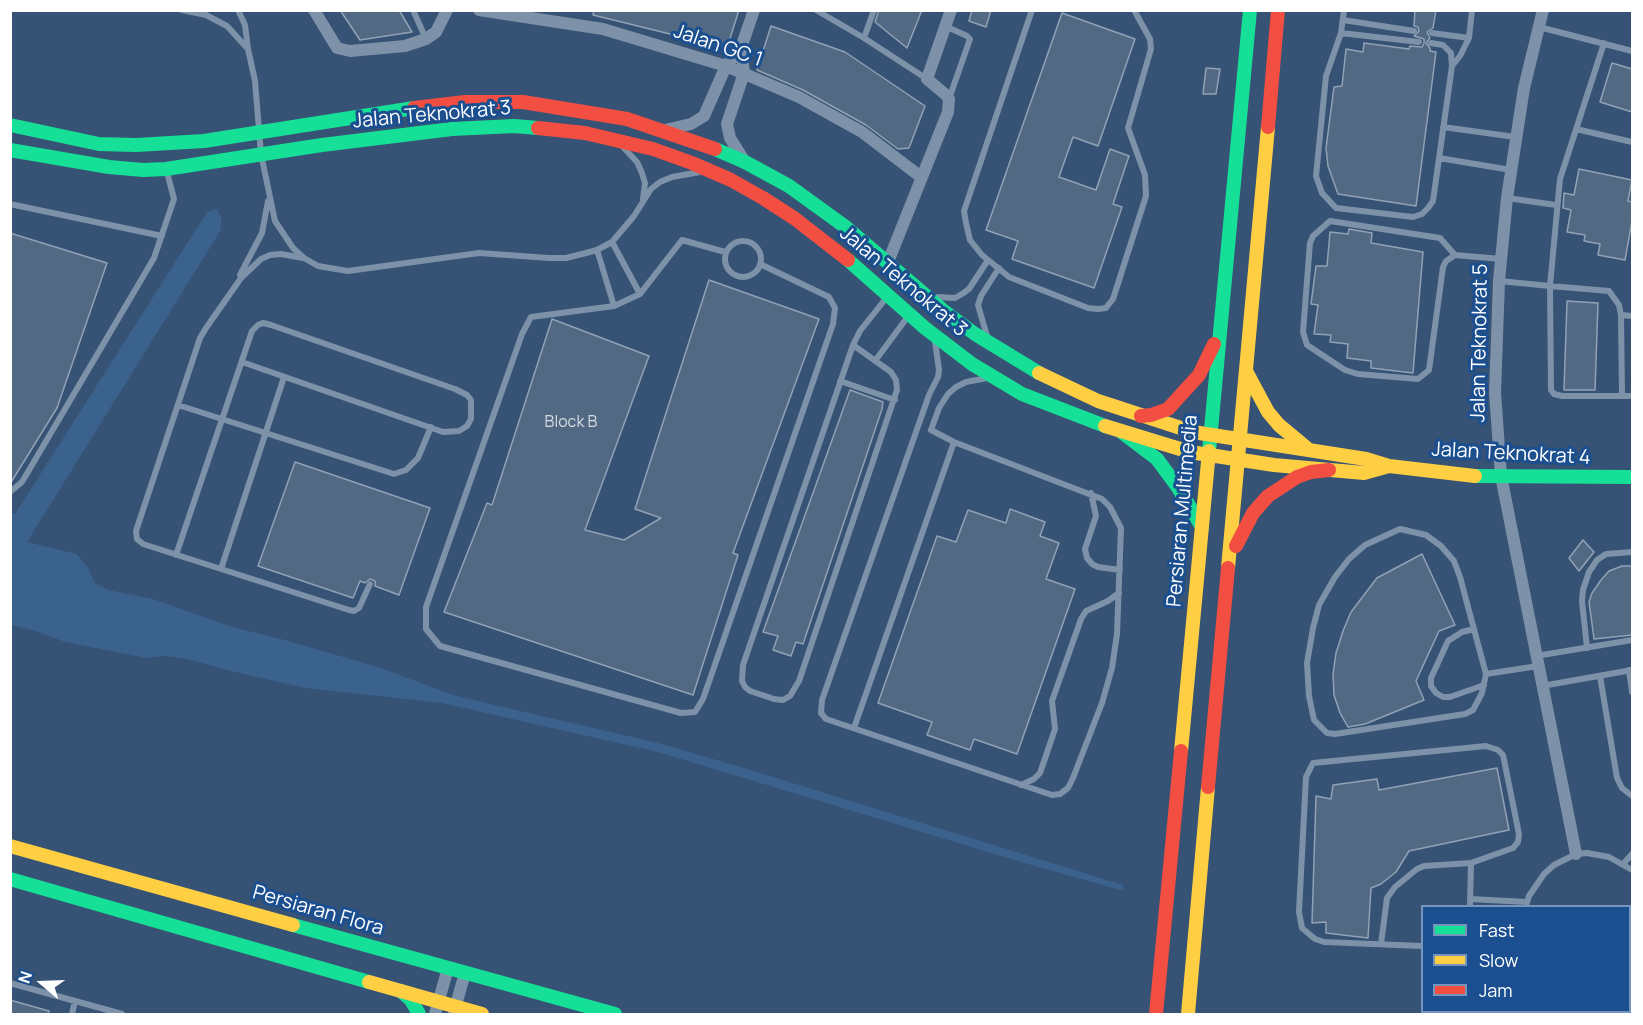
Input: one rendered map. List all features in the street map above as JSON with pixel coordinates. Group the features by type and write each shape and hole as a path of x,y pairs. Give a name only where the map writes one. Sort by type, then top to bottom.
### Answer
{"main road":[{"name":"Persiaran Multimedia","path":"1156,1011 1250,10"},
{"path":"1188,1014 1278,10"},
{"name":"Jalan Teknokrat 3","path":"10,125 56,136 108,144 136,145 204,141 441,104 488,101 523,102 627,119 665,130 745,162 789,186 888,262 944,311 996,349 1061,385 1141,416 1210,435"},
{"name":"Jalan Teknokrat 3","path":"10,150 109,168 143,170 411,134 484,127 549,129 585,133 653,149 731,180 794,218 832,246 909,315 991,377 1047,405 1120,431 1175,448 1239,459"},
{"path":"1141,416 1152,415 1167,408 1185,392 1208,358 1220,332"},
{"path":"1246,371 1274,418 1292,437 1309,450"},
{"path":"1120,431 1157,459 1202,527"},
{"name":"Jalan Teknokrat 4","path":"1210,435 1366,459 1389,466 1480,477 1632,477"},
{"name":"Jalan Teknokrat 4","path":"1239,459 1329,471 1364,473 1389,466"},
{"path":"1229,562 1244,528 1268,496 1298,477 1311,472 1329,471"},
{"name":"Persiaran Flora","path":"10,846 615,1014"},
{"path":"10,879 401,991 436,1008 482,1014"},
{"path":"401,991 411,1000 419,1014"}],"street":[{"path":"314,10 337,48 350,51 405,46 426,39 436,32 447,10"},
{"name":"Jalan GC 1","path":"478,10 518,13 603,29 726,66 799,97 862,132 921,177"},
{"path":"665,130 691,124 704,116 726,66 741,48 754,10"},
{"path":"888,262 948,112 949,99 942,90 927,79 951,10"},
{"name":"Jalan Teknokrat 5","path":"1543,10 1524,88 1507,198 1499,281 1495,393 1501,476 1576,854"},
{"path":"741,48 744,74 727,124 730,138 745,162"},
{"path":"436,1008 448,968"},
{"path":"454,1011 465,973"}],"lane":[{"path":"182,10 206,15 227,26 248,49"},
{"path":"238,10 244,25 255,81 261,154 275,221 283,235 304,258 318,266 348,271 479,253 566,258 597,250 612,242 634,216 651,189 672,177 710,171"},
{"path":"413,10 426,39"},
{"path":"816,10 927,79"},
{"path":"864,38 874,10"},
{"path":"1032,10 964,211 970,240 988,260 1009,277 1088,308 1098,309 1107,308 1113,299 1146,196 1145,175 1128,128 1151,49 1150,39 1134,10"},
{"path":"1344,10 1341,33 1326,76 1316,176 1322,193 1336,208 1413,217 1422,214 1432,201 1452,66 1451,53 1443,45 1431,43"},
{"path":"1452,66 1469,38 1472,10"},
{"path":"1343,20 1414,31"},
{"path":"945,26 970,39 949,99"},
{"path":"1539,27 1632,51"},
{"path":"1341,33 1419,42"},
{"path":"1432,33 1469,38"},
{"path":"1604,44 1560,179 1556,205 1550,286 1551,390 1554,394 1562,396 1632,396"},
{"path":"1443,127 1515,137"},
{"path":"1576,129 1632,141"},
{"path":"609,139 631,154 637,162 645,183 643,199"},
{"path":"1439,158 1511,170"},
{"path":"10,492 22,482 154,258 174,199 166,168"},
{"path":"231,291 262,233 269,198"},
{"path":"1507,198 1556,205"},
{"path":"10,204 162,236"},
{"path":"1455,255 1440,238 1330,221 1313,236 1310,243 1303,332 1307,345 1345,370 1358,374 1418,379 1429,370 1443,267 1446,261 1455,255 1501,259"},
{"path":"725,252 682,240 640,294 614,306 531,317 522,334 426,607 426,629 440,646 681,713 695,712 703,699 833,324 835,308 829,297 760,264"},
{"path":"739,240 752,242 760,252 760,264 757,270 748,276 736,276 727,269 725,252 728,247 739,240"},
{"path":"612,242 640,294"},
{"path":"597,250 614,306"},
{"path":"304,258 281,254 261,259 241,278 200,338 136,531 137,539 143,544 348,610 354,611 359,608 370,585"},
{"path":"920,291 943,298 955,298 969,289 988,260"},
{"path":"996,349 986,334 978,305 981,296 999,268"},
{"path":"1499,281 1609,291 1619,305 1621,315 1622,396"},
{"path":"853,345 891,372 896,380 895,400 795,690 783,700 750,692 742,681 743,665 840,381 853,345 860,331 888,296"},
{"path":"875,361 909,315"},
{"path":"1621,315 1632,316"},
{"path":"176,555 252,331 258,325 263,323 467,395 471,400 471,419 467,426 451,433 242,362"},
{"path":"918,425 954,442 1090,493 1102,499 1117,518 1121,534 1120,570 1117,634 1112,668 1102,703 1068,788 1060,794 1052,795 826,719 821,713 821,706 918,425 938,377 934,335"},
{"path":"221,569 284,377"},
{"path":"931,430 939,408 948,394 966,382 991,377"},
{"path":"840,381 895,400"},
{"path":"178,405 394,474 406,470 418,458 431,427"},
{"path":"854,728 954,442"},
{"path":"1090,493 1096,516 1085,549 1087,558 1098,567 1120,570"},
{"path":"1400,529 1426,535 1441,546 1454,561 1474,629 1486,674 1478,704 1466,714 1335,734 1327,733 1314,720 1309,696 1307,663 1319,605 1335,577 1349,559 1365,545 1400,529"},
{"path":"1587,648 1583,590 1589,572 1597,560 1606,554 1632,552"},
{"path":"1021,785 1034,779 1040,773 1055,729 1052,701 1081,619 1086,611 1119,593"},
{"path":"1474,629 1448,641 1431,678 1431,686 1443,697 1450,697 1484,686"},
{"path":"1486,674 1587,648 1632,640"},
{"path":"1542,687 1630,670 1632,692"},
{"path":"1600,676 1617,778 1622,788 1632,796"},
{"path":"1381,945 1388,898 1395,887 1417,869 1424,866 1471,863 1513,848 1518,842 1519,834 1503,755 1498,750 1486,746 1313,763 1306,777 1299,912 1302,928 1315,939 1324,942 1381,945 1421,946"},
{"path":"1471,863 1470,903 1526,904 1536,884 1554,864 1576,854 1599,854 1632,870"},
{"path":"1623,864 1632,854"},
{"path":"10,983 122,1014"},
{"path":"72,1014 75,1001"}],"water":[{"path":"217,209 221,217 221,230 27,542 77,554 88,568 95,583 108,590 153,599 232,627 378,667 456,696 658,743 744,768 1123,885 1124,891 658,752 442,703 305,688 187,659 166,656 147,658 65,642 11,625 11,513 15,514 207,212"}],"building":[{"path":"340,10 399,10 412,32 360,40"},
{"path":"594,10 739,10 727,48 593,15"},
{"path":"879,10 922,10 907,48 875,22"},
{"path":"972,10 991,10 986,27 969,21"},
{"path":"1415,10 1436,10 1433,28 1427,32 1430,38 1426,43 1430,51 1436,52 1416,206 1338,194 1328,166 1326,148 1334,87 1342,86 1346,49 1363,52 1364,43 1409,49 1410,46 1422,47 1424,39 1414,36 1419,31 1418,27 1414,26"},
{"path":"1062,13 1135,39 1098,146 1073,137 1059,177 1096,190 1110,149 1129,156 1113,204 1122,207 1094,288 1012,259 1018,241 986,230"},
{"path":"771,26 845,52 925,106 909,148 898,149 866,125 803,90 757,70"},
{"path":"1612,63 1632,69 1632,112 1600,102"},
{"path":"1206,68 1220,69 1216,94 1203,94"},
{"path":"1579,169 1632,180 1628,201 1632,202 1632,221 1625,260 1598,255 1600,244 1584,241 1585,235 1567,232 1571,210 1563,208 1564,193 1574,195"},
{"path":"1349,229 1372,233 1371,243 1423,252 1413,373 1371,368 1371,361 1347,358 1348,344 1330,342 1331,335 1314,334 1318,305 1311,304 1316,266 1327,266 1330,232 1348,234"},
{"path":"10,233 107,263 57,408 10,484"},
{"path":"709,280 819,319 733,553 738,555 693,695 444,612 487,503 492,505 552,319 649,356 585,530 624,540 661,518 635,509"},
{"path":"1567,301 1598,303 1595,390 1564,390"},
{"path":"850,390 883,402 882,409 803,644 796,642 791,656 773,650 778,636 763,632"},
{"path":"295,462 430,508 399,595 375,586 375,581 370,579 365,583 360,581 353,598 258,566"},
{"path":"1010,509 1045,522 1040,536 1059,543 1046,579 1075,589 1017,754 974,739 970,750 927,735 932,722 878,703 937,536 956,542 968,510 1006,523"},
{"path":"1583,540 1594,552 1579,571 1569,558"},
{"path":"1422,554 1455,625 1439,631 1416,681 1424,700 1365,724 1348,727 1334,695 1333,674 1336,653 1351,612 1377,578"},
{"path":"1622,566 1632,566 1632,635 1594,639 1589,602 1592,593 1609,571"},
{"path":"1497,768 1509,830 1409,851 1396,872 1381,884 1371,888 1368,938 1326,933 1326,922 1312,923 1316,796 1331,799 1333,785 1377,779 1379,790"},
{"path":"10,1000 49,1011 48,1014 10,1014"}],"traffic: fast":[{"path":"1209,451 1250,10"},
{"path":"10,125 99,144 136,145 204,141 414,108"},
{"path":"10,150 109,167 143,170 166,169 322,145 452,129 514,126 538,128"},
{"path":"715,149 789,186 847,228 944,311 975,334 1039,373"},
{"path":"848,260 925,328 972,364 1022,394 1105,426"},
{"path":"1120,431 1157,459 1202,527"},
{"path":"1475,476 1632,477"},
{"path":"10,879 369,982"},
{"path":"293,925 615,1014"},
{"path":"401,991 411,1000 419,1014"}],"traffic: slow":[{"path":"1228,568 1268,127"},
{"path":"1246,371 1268,412 1279,425 1309,450"},
{"path":"1039,373 1098,401 1193,432 1366,459 1389,466 1475,476"},
{"path":"1105,426 1190,452 1274,465 1364,473 1389,466"},
{"path":"1181,751 1209,451"},
{"path":"1188,1014 1208,787"},
{"path":"10,846 293,925"},
{"path":"369,982 482,1014"}],"traffic: jam":[{"path":"1268,127 1278,10"},
{"path":"414,108 465,102 523,102 627,119 715,149"},
{"path":"538,128 585,133 653,149 692,163 731,180 763,198 794,218 848,260"},
{"path":"1141,416 1168,409 1199,375 1214,344"},
{"path":"1236,546 1253,513 1268,496 1297,477 1311,472 1329,470"},
{"path":"1208,787 1228,568"},
{"path":"1156,1014 1181,751"}]}
